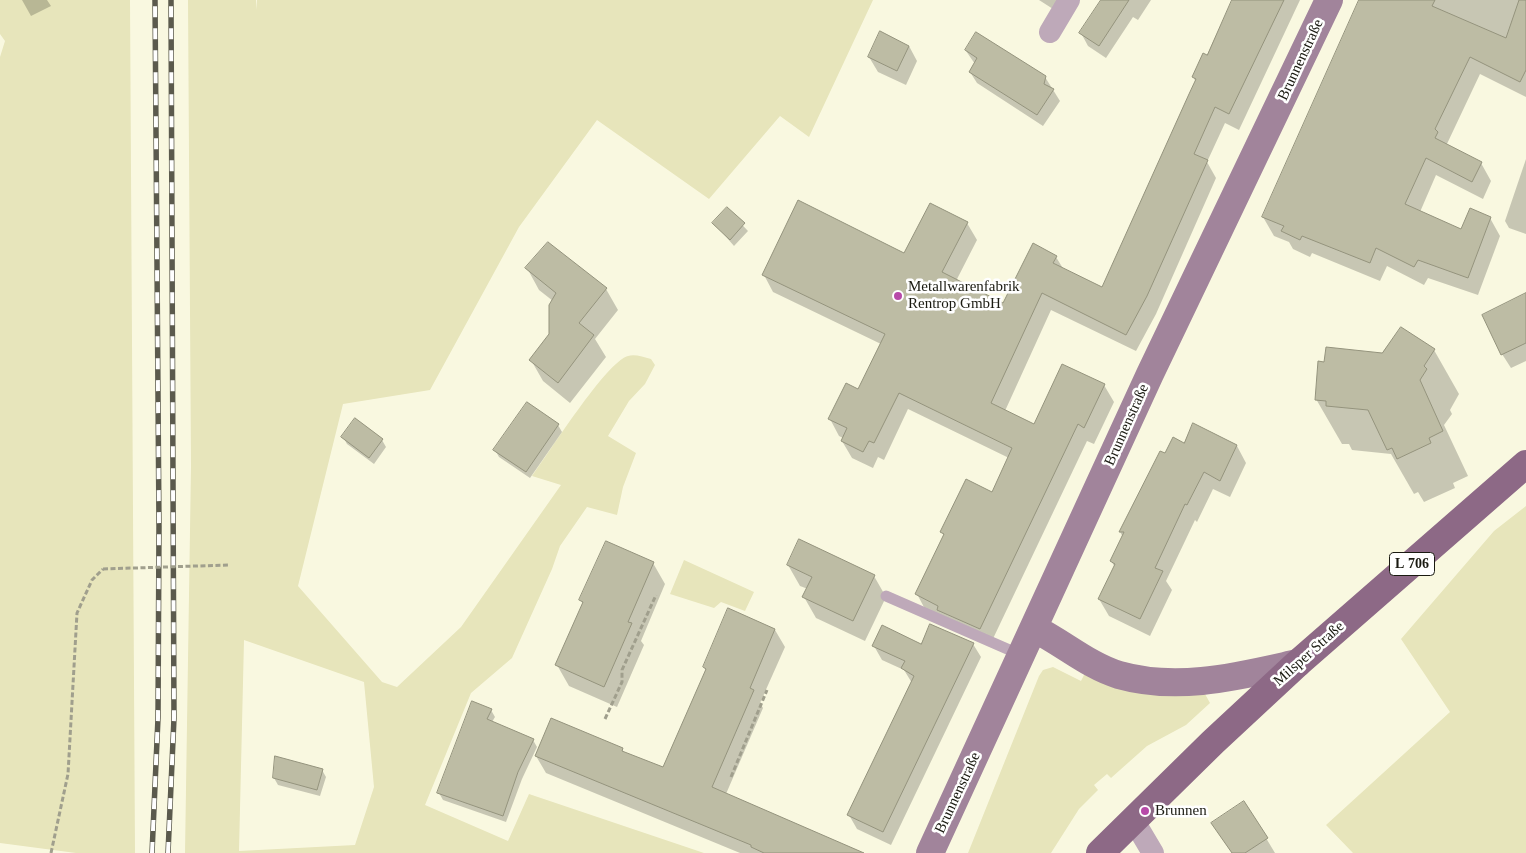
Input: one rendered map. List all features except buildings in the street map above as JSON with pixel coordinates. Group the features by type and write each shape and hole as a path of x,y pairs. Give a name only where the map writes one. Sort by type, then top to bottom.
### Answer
{"main road":[{"name":"Brunnenstraße","path":"930,853 1023,656 1150,374 1329,0"},
{"name":"Milsper Straße","path":"1100,853 1213,742 1298,663 1526,464"},
{"name":"L 706","path":"1035,629 1099,666 1119,675 1180,684 1236,677 1298,663"}],"street":[{"path":"1050,32 1069,0"},
{"path":"1134,820 1153,853"}],"lane":[{"path":"886,596 1023,656"}],"path":[{"path":"51,853 68,774 77,613 92,580 103,569 228,566"},
{"path":"605,719 622,682 622,670 656,595"},
{"path":"731,777 768,690"}],"shaded area":[{"path":"0,0 130,0 135,853 76,853 0,843 0,57 5,41 0,34"},
{"path":"188,0 256,0 257,10 257,0 873,0 809,137 780,116 709,199 597,120 519,227 430,390 343,404 298,586 382,682 397,687 461,627 561,485 532,476 592,391 618,362 628,356 651,359 655,365 645,384 629,401 608,436 636,453 623,487 617,515 587,507 560,546 552,569 512,658 471,693 425,805 508,841 529,794 704,853 185,853 191,466","holes":["244,640 364,682 374,787 355,845 239,851"]},
{"path":"1526,506 1526,853 1353,853 1326,825 1450,712 1401,639 1494,531"},
{"path":"684,560 754,592 745,611 721,602 714,608 670,594"},
{"path":"1053,667 1081,681 1085,673 1205,694 1210,703 1186,725 1147,746 1111,778 1107,774 1094,785 1098,790 1079,809 1051,853 968,853 1039,676 1043,670"}],"railway":[{"path":"152,853 158,718 159,526 155,0"},
{"path":"168,853 174,718 171,0"}],"place":[{"name":"Metallwarenfabrik Rentrop GmbH","path":"898,296"},
{"name":"Brunnen","path":"1145,811"}]}
